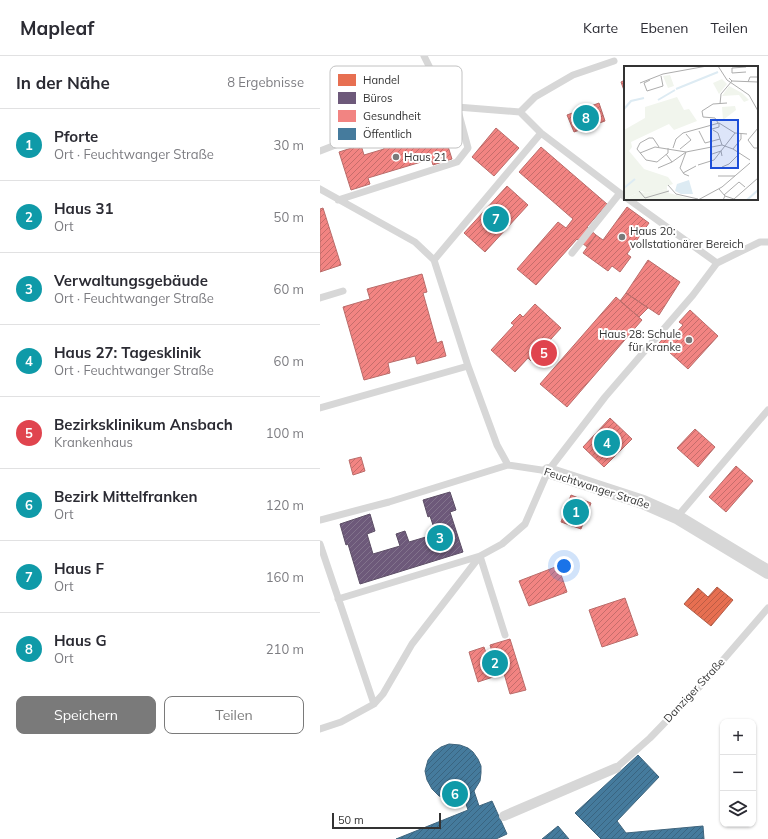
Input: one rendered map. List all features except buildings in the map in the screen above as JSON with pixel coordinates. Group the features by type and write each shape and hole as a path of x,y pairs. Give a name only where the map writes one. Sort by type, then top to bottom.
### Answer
{"street":[{"name":"Feuchtwanger Straße","path":"548,471 643,502 677,517 768,572"},
{"path":"504,816 616,768"}],"lane":[{"path":"424,56 429,66"},
{"path":"520,112 535,97 573,75 614,61"},
{"path":"462,107 520,112 541,132 623,195 572,253"},
{"path":"338,200 457,162 468,148 462,126"},
{"path":"434,260 541,132"},
{"path":"320,151 330,147"},
{"path":"320,189 415,242 434,260 468,366 498,445 508,465"},
{"path":"629,200 718,263"},
{"path":"338,599 480,556 502,544 525,524 548,471 605,397 693,295 718,263 760,242 768,242"},
{"path":"320,298 343,290"},
{"path":"320,408 468,366"},
{"path":"677,517 768,410"},
{"name":"Feuchtwanger Straße","path":"320,520 389,502 508,465 548,471"},
{"path":"320,544 374,704"},
{"path":"480,556 505,635"},
{"path":"320,729 341,722 374,704 383,694 412,644 480,556"},
{"name":"Danziger Straße","path":"616,768 650,738 704,682 768,608"}],"place":[{"name":"Haus G","path":"586,118"},
{"name":"Haus 21","path":"396,157"},
{"name":"Haus F","path":"496,219"},
{"name":"Haus 20: vollstationärer Bereich","path":"622,237"},
{"name":"Haus 28: Schule für Kranke","path":"689,340"},
{"name":"Bezirksklinikum Ansbach","path":"544,353"},
{"name":"Haus 27: Tagesklinik","path":"607,443"},
{"name":"Pforte","path":"576,512"},
{"name":"Verwaltungsgebäude","path":"440,538"},
{"name":"Haus 31","path":"495,663"},
{"name":"Bezirk Mittelfranken","path":"455,794"}]}
